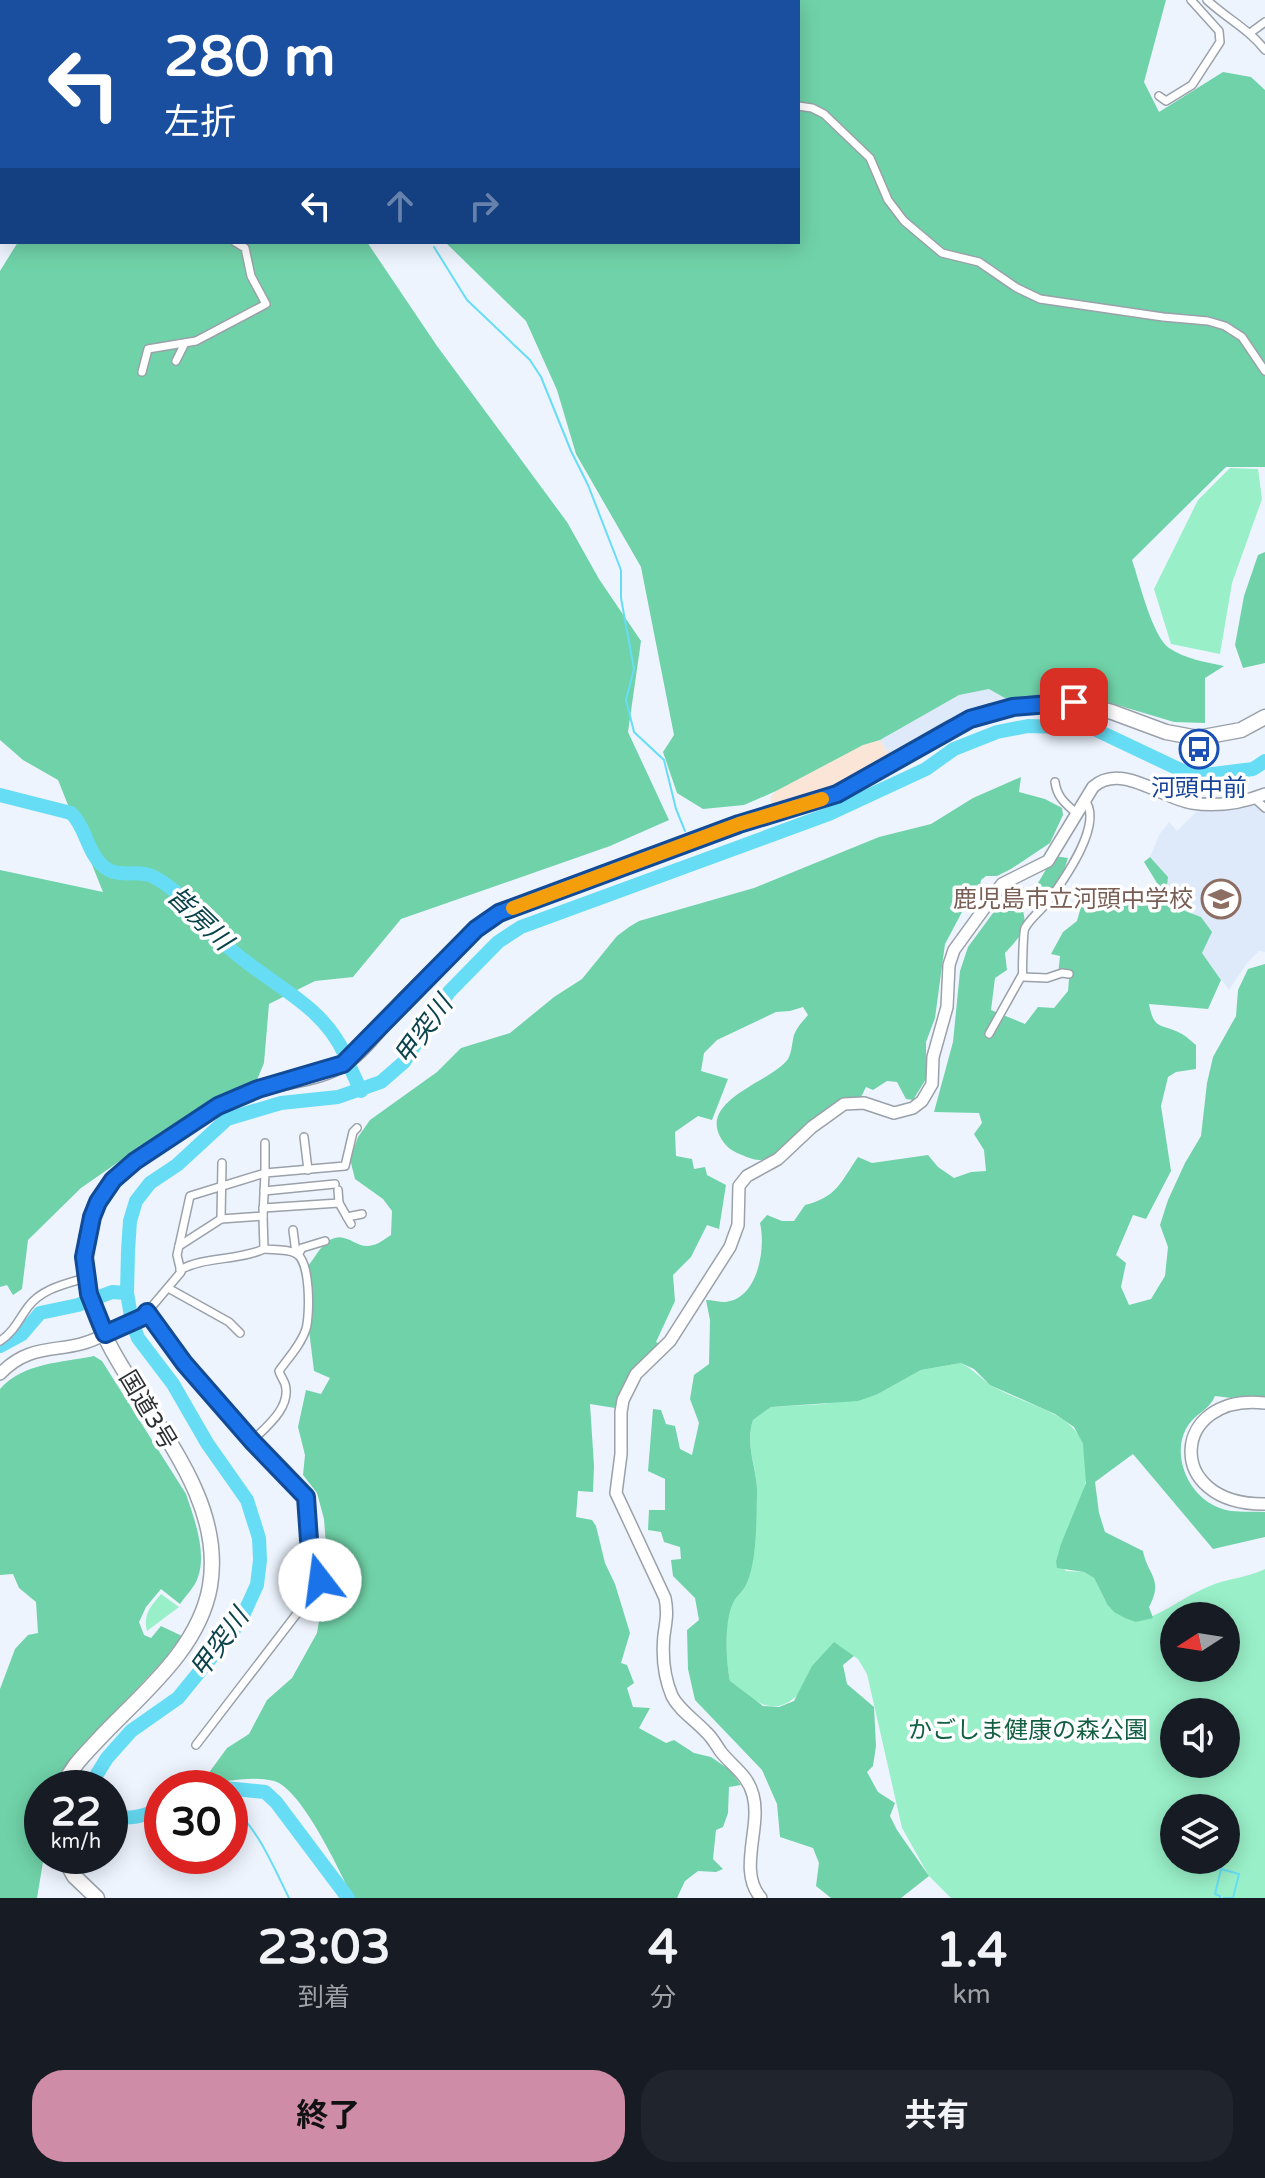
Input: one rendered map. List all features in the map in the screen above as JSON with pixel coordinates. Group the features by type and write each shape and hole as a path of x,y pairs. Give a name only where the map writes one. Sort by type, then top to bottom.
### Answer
{"highway":[{"name":"国道3号","path":"73,1770 184,1646 201,1616 211,1572 210,1537 192,1486 109,1332 94,1310 85,1278 85,1248 92,1217 106,1189 124,1169 218,1106 258,1089 343,1064 476,929 499,913 739,824 837,794 950,728 989,712 1037,703 1074,702 1166,732 1198,738 1241,730 1265,717"},
{"path":"73,1874 97,1898"}],"street":[{"path":"1159,96 1166,101 1192,85 1220,42 1219,31 1191,0"},
{"path":"1207,0 1250,33 1265,50"},
{"path":"1250,33 1265,22"},
{"path":"800,106 824,114 870,158 888,200 904,221 942,253 979,262 1017,288 1040,299 1208,321 1225,326 1242,337 1265,371"},
{"path":"142,372 148,349 196,341 266,304 251,276 245,248 238,244"},
{"path":"176,361 184,345"},
{"path":"761,1898 756,1892 751,1870 755,1803 752,1790 740,1770 723,1755 708,1733 675,1701 666,1674 663,1650 668,1612 665,1598 616,1493 621,1463 623,1400 636,1374 670,1341 725,1257 735,1236 742,1180 778,1159 812,1127 844,1104 864,1103 894,1113 913,1108 927,1095 932,1084 936,1043 947,1007 949,965 954,950 1002,884 1048,861 1084,799 1097,783 1119,778 1189,802 1222,805 1260,796 1265,808"},
{"path":"1055,782 1062,800 1076,813"},
{"path":"989,1034 1022,975 1024,928 1049,900 1086,843 1091,816 1089,803 1084,799"},
{"path":"1022,975 1041,979 1069,974"},
{"path":"0,1374 26,1354 79,1345 145,1314 181,1272 177,1255 190,1196 265,1173 345,1166 353,1132 357,1128"},
{"path":"304,1137 308,1170"},
{"path":"264,1249 265,1143"},
{"path":"221,1219 222,1163"},
{"path":"264,1191 336,1187 339,1203 349,1220 362,1214"},
{"path":"179,1246 221,1219 339,1203"},
{"path":"293,1230 297,1254"},
{"path":"297,1254 302,1248 325,1241"},
{"path":"180,1270 193,1263 232,1258 264,1249 297,1254 302,1258 309,1308 306,1329 279,1371 285,1392 278,1416 252,1441"},
{"path":"0,1341 14,1329 28,1306 43,1294 85,1278"},
{"path":"168,1288 229,1322 240,1333"},
{"path":"145,1314 252,1441 308,1500 309,1540 320,1580 307,1602 196,1745"},
{"path":"1265,1403 1243,1401 1218,1409 1198,1428 1191,1452 1197,1475 1216,1494 1235,1502 1265,1504"}],"shaded area":[{"path":"990,689 1009,701 992,705 890,756 880,740 959,695"},
{"path":"880,740 890,756 832,790 773,807 770,798 776,791 827,762"},
{"name":"鹿児島市立河頭中学校","path":"1253,804 1265,810 1265,952 1259,951 1247,963 1229,990 1202,953 1201,917 1185,911 1167,887 1168,877 1150,857 1159,835 1169,822 1177,831 1198,810 1215,812"}],"green space":[{"path":"800,0 1166,0 1144,82 1159,112 1223,72 1251,77 1265,90 1265,467 1226,467 1132,560 1152,620 1163,642 1182,655 1224,666 1205,678 1205,723 1174,722 1097,699 1057,695 1010,701 989,689 959,695 880,740 863,745 744,805 703,809 677,793 663,752 674,735 641,567 576,454 557,390 526,321 447,244 800,244"},
{"path":"17,244 368,244 437,346 567,522 599,579 641,641 628,732 669,820 610,846 401,919 353,977 315,981 269,1004 264,1063 254,1087 127,1156 81,1188 28,1240 22,1289 13,1295 7,1285 0,1287 0,870 103,892 58,780 23,760 0,740 0,271"},
{"path":"1230,468 1258,469 1262,499 1232,583 1220,654 1171,644 1154,589 1198,500"},
{"path":"1265,552 1265,663 1243,668 1235,645 1244,596 1258,555"},
{"path":"1021,777 1019,792 1045,799 1062,808 1063,815 1050,843 1011,869 981,880 980,887 945,944 935,1018 926,1042 926,1079 913,1100 906,1099 897,1082 887,1081 873,1090 866,1087 861,1097 830,1107 782,1150 771,1157 755,1160 736,1153 724,1143 717,1126 719,1114 739,1093 788,1059 795,1032 808,1015 803,1007 776,1012 717,1040 704,1053 701,1071 728,1079 712,1120 698,1116 675,1132 676,1156 692,1159 694,1169 705,1167 707,1175 726,1185 719,1229 707,1225 691,1257 673,1275 675,1301 656,1342 669,1349 619,1398 615,1408 590,1404 593,1492 578,1491 576,1517 592,1520 596,1526 605,1563 630,1633 621,1663 627,1665 634,1683 627,1688 633,1707 650,1708 639,1728 666,1743 674,1740 694,1753 711,1757 730,1770 741,1785 729,1787 728,1813 723,1827 716,1830 713,1859 723,1869 716,1872 698,1871 685,1881 677,1898 353,1898 308,1815 285,1787 274,1781 248,1779 248,1770 211,1770 227,1748 249,1734 267,1700 292,1678 317,1633 332,1564 317,1493 303,1475 305,1455 298,1427 306,1390 321,1394 330,1378 314,1371 309,1330 308,1266 330,1240 342,1237 367,1246 391,1235 392,1211 383,1199 355,1179 350,1159 358,1137 370,1120 437,1072 461,1048 510,1033 554,997 582,979 617,936 639,921 754,888 879,837 931,824 973,798"},
{"path":"1054,856 1068,858 1055,898 1037,894 1019,901 1023,909 1023,929 1005,953 1007,970 995,978 991,1010 1025,1024 1038,1007 1054,1008 1068,991 1069,979 1058,975 1060,956 1051,954 1063,932 1077,921 1082,903 1093,887 1123,897 1155,893 1157,883 1144,862 1150,857 1168,877 1167,887 1185,911 1201,917 1212,932 1202,953 1221,980 1208,1009 1149,1004 1153,1019 1159,1025 1182,1034 1196,1045 1196,1069 1176,1072 1168,1077 1161,1106 1171,1171 1146,1219 1133,1215 1116,1255 1126,1263 1121,1287 1129,1305 1151,1299 1165,1276 1168,1247 1160,1225 1185,1163 1201,1136 1213,1057 1236,1016 1238,990 1248,969 1265,964 1265,1402 1215,1396 1189,1424 1183,1435 1181,1458 1189,1481 1205,1500 1221,1509 1265,1512 1265,1537 1213,1549 1133,1454 1095,1482 1105,1532 1143,1551 1154,1578 1155,1590 1149,1607 1153,1618 1136,1622 1114,1612 1094,1578 1084,1572 1057,1568 1061,1544 1086,1483 1083,1444 1074,1427 1055,1414 990,1385 974,1369 961,1363 921,1370 878,1394 858,1401 771,1407 753,1420 750,1440 757,1488 755,1541 747,1583 733,1603 728,1620 730,1681 763,1706 779,1707 794,1701 812,1666 834,1642 854,1656 843,1665 847,1684 874,1707 876,1746 873,1766 867,1772 878,1792 895,1803 890,1816 929,1876 901,1898 831,1898 816,1886 819,1863 813,1848 780,1837 777,1804 762,1770 695,1700 688,1669 687,1630 699,1620 695,1598 673,1576 671,1560 681,1559 680,1547 664,1542 661,1532 648,1530 649,1510 665,1510 665,1479 648,1471 653,1409 661,1410 666,1424 675,1426 680,1449 692,1455 699,1423 690,1399 694,1375 709,1364 710,1320 706,1300 725,1302 736,1299 752,1283 762,1246 760,1223 767,1215 782,1221 794,1221 805,1205 824,1198 837,1188 858,1157 872,1163 928,1155 954,1178 986,1171 984,1150 974,1134 982,1123 979,1113 934,1112 953,1042 960,971 968,947 1007,894 1020,887 1035,888"},
{"path":"94,1356 102,1361 186,1494 198,1535 200,1567 195,1584 180,1604 161,1589 146,1607 139,1622 144,1635 151,1638 161,1626 182,1636 163,1661 73,1757 66,1770 24,1770 24,1874 41,1874 37,1898 0,1898 0,1689 15,1649 28,1635 38,1633 36,1602 19,1588 13,1574 0,1575 0,1389 20,1373 57,1362"},
{"name":"かごしま健康の森公園","path":"961,1363 991,1385 1058,1416 1071,1426 1081,1439 1086,1457 1086,1480 1056,1561 1066,1571 1084,1572 1094,1578 1107,1604 1136,1622 1160,1612 1160,1682 1240,1682 1240,1602 1178,1602 1210,1586 1265,1569 1265,1898 951,1898 929,1876 902,1828 867,1674 858,1659 834,1643 802,1690 780,1706 766,1705 750,1697 730,1681 727,1653 729,1611 747,1583 755,1529 757,1488 750,1440 753,1420 771,1407 823,1404 878,1394 921,1370"},
{"path":"161,1594 179,1607 147,1631 147,1615"}],"waterway":[{"path":"434,247 467,300 530,360 541,377 588,485 621,570 621,598 634,669 626,700 634,732 664,760 685,831"},
{"name":"甲突川","path":"100,1770 131,1731 178,1698 240,1622 257,1585 260,1560 259,1538 247,1500 207,1443 173,1384 138,1338 132,1322 127,1293 130,1221 136,1201 150,1183 177,1165 227,1119 281,1103 338,1097 381,1082 404,1062 449,992 498,942 521,927 829,814 926,769 954,749 997,732 1028,726 1092,728 1187,773 1205,775 1253,769 1265,761"},
{"name":"皆房川","path":"0,795 71,813 100,863 112,872 149,875 165,884 241,958 322,1020 345,1055"},
{"name":"皆房川","path":"350,1067 361,1091"},
{"path":"0,1346 22,1334 40,1313 78,1305 112,1292 127,1293"},
{"name":"甲突川","path":"248,1790 265,1792 276,1802 348,1898"},
{"name":"甲突川","path":"128,1818 144,1815"},
{"path":"248,1824 289,1898"},
{"path":"1220,1898 1215,1894 1221,1869 1239,1874 1233,1898 1224,1898"}],"slow traffic":[{"path":"513,908 739,824 822,799"}],"place":[{"name":"河頭中前","path":"1199,749"},
{"name":"鹿児島市立河頭中学校","path":"1221,899"}],"route":[{"path":"320,1580 309,1540 308,1500 184,1363 147,1312 143,1317 105,1334 89,1294 84,1257 92,1217 113,1180 135,1161 218,1106 258,1089 343,1064 476,929 499,913 739,824 837,794 950,728 989,712 1037,703 1074,702"}]}
